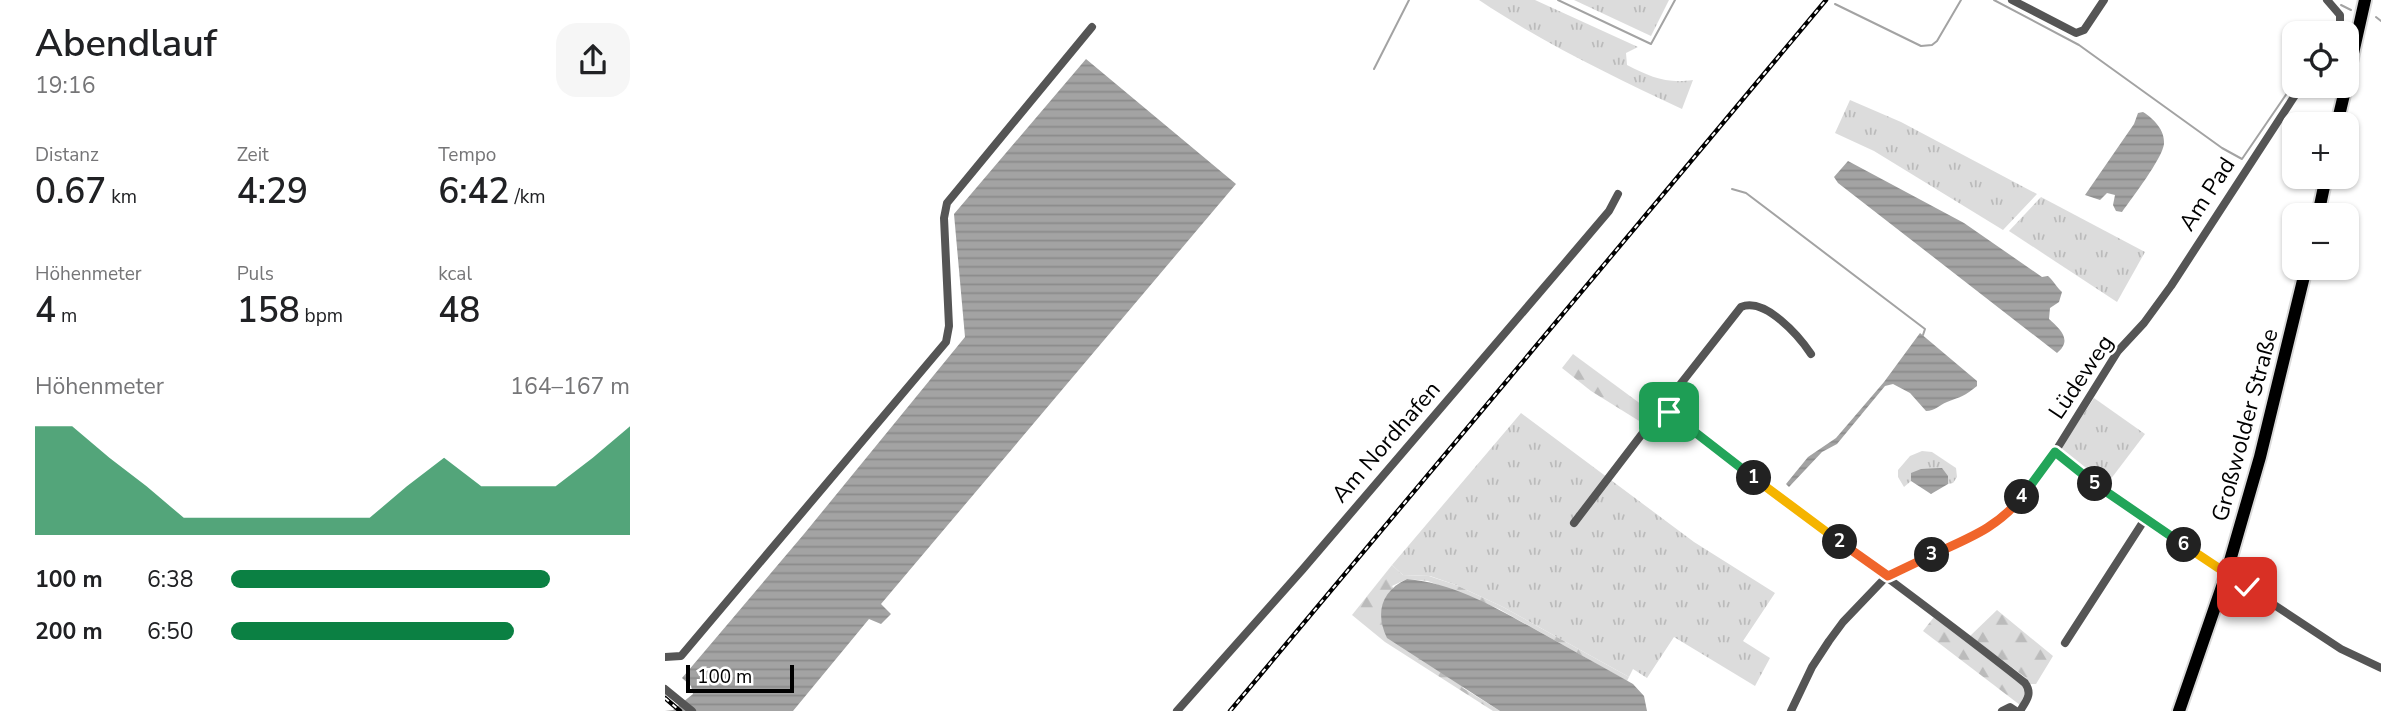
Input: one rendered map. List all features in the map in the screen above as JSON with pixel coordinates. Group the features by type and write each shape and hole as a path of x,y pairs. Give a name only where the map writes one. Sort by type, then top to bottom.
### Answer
{"main road":[{"path":"2359,27 2365,0"},
{"name":"Großwolder Straße","path":"2179,711 2228,568 2246,506 2303,280"}],"street":[{"path":"2013,0 2076,33 2084,30 2104,0"},
{"path":"2327,0 2340,15 2340,21"},
{"path":"665,657 681,656 946,342 949,326 944,218 947,203 1093,27"},
{"name":"Am Pad","path":"2144,323 2183,269 2293,98"},
{"name":"Am Nordhafen","path":"1177,711 1303,569 1609,211 1618,194"},
{"path":"1574,523 1741,307 1747,304 1762,307 1799,336 1811,354"},
{"name":"Lüdeweg","path":"1791,711 1812,667 1829,641 1851,612 1888,576 1980,533 2001,520 2022,497 2055,452 2117,351 2144,323"},
{"path":"1668,400 1669,412 1707,443 1888,576 2025,683 2030,689 2029,695 2018,711 2010,707 2005,707 2002,711"},
{"path":"2055,452 2145,519 2247,587 2341,649 2381,668"},
{"path":"2065,643 2145,519"},
{"path":"668,691 692,711"}],"green space":[{"path":"1479,0 1535,0 1638,47 1626,53 1627,65 1659,78 1693,80 1682,109 1553,45"},
{"path":"1574,0 1669,0 1651,36"},
{"path":"1850,100 1901,122 2037,194 2003,230 1874,151 1835,133"},
{"path":"2041,197 2145,252 2117,302 2009,231"},
{"path":"1573,354 1653,413 1644,424 1591,391 1562,368"},
{"path":"2094,398 2145,434 2107,484 2061,453 2061,448"},
{"path":"1521,413 1694,542 1775,593 1743,641 1770,658 1755,686 1674,637 1647,678 1633,669 1629,677 1503,607 1430,576 1403,575 1392,565"},
{"path":"1922,451 1932,452 1956,468 1957,477 1953,483 1948,484 1948,476 1911,473 1911,481 1904,487 1898,477 1898,470 1910,456"},
{"path":"1392,565 1403,575 1429,576 1456,585 1503,607 1629,677 1627,681 1499,609 1428,581 1407,579 1392,586 1463,688 1500,711 1493,711 1385,642 1352,615"},
{"path":"1997,610 2053,656 2036,684 2030,684 2025,677 1970,636"},
{"path":"1934,617 2025,686 2026,691 2020,705 1923,631"}],"shaded area":[{"path":"1086,59 1236,184 881,604 891,614 881,624 869,619 793,711 665,711 673,710 693,694 691,686 682,678 965,337 954,214"},
{"path":"2143,112 2158,125 2164,144 2158,159 2122,212 2116,211 2113,205 2115,195 2107,193 2100,200 2085,195 2134,124 2138,113"},
{"path":"1848,161 1964,223 2042,277 2048,276 2062,292 2059,302 2050,308 2049,319 2063,335 2062,348 2057,353 1838,183 1834,177"},
{"path":"1920,333 1977,381 1977,386 1962,396 1926,411 1910,393 1893,384 1885,386 1837,444 1822,452 1789,487 1786,484 1808,457 1836,438 1884,382"},
{"path":"1942,468 1948,476 1948,484 1931,494 1911,481 1911,473 1921,469"},
{"path":"1407,579 1425,581 1458,591 1522,622 1633,684 1644,696 1647,711 1500,711 1387,638 1381,620 1383,604 1391,590"}],"waterway":[{"path":"1374,69 1409,0"},
{"path":"1558,0 1651,44 1675,0"},
{"path":"1835,4 1921,46 1932,45 1937,41 1961,0"},
{"path":"1994,0 2079,45 2222,148 2242,159 2284,98"},
{"path":"2341,5 2351,10"},
{"path":"2376,17 2381,21"},
{"path":"1732,189 1746,193 1925,329 1923,335"}],"railway":[{"path":"1230,711 1826,0"},
{"path":"665,698 680,711"}],"route":[{"path":"1669,412 1827,533 1888,576 1980,533 2001,520 2022,497 2055,452 2145,519 2247,587"}]}
